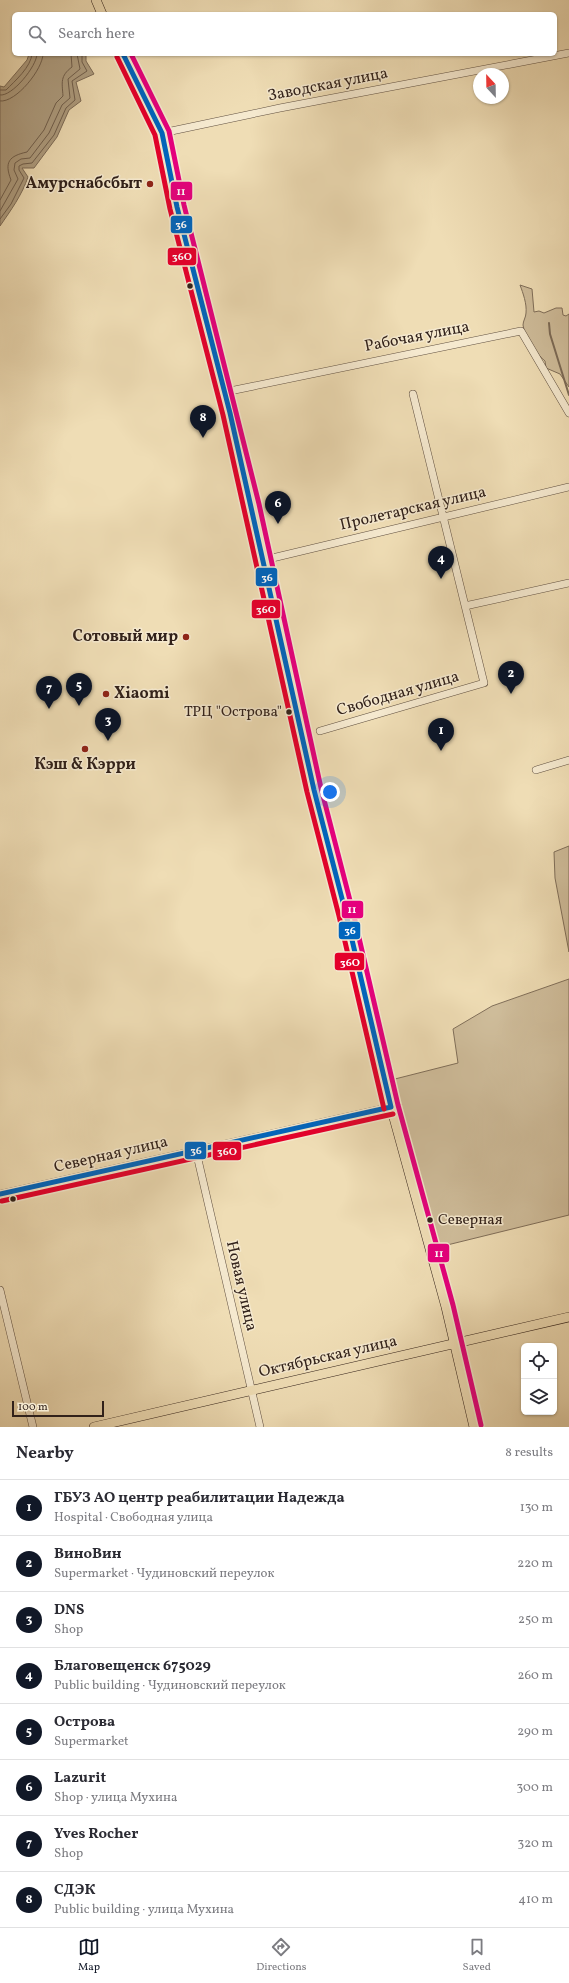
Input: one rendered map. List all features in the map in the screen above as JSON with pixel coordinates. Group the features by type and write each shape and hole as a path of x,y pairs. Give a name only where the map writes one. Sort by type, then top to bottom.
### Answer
{"main road":[{"path":"96,0 101,12"},
{"path":"123,56 162,133 177,207 225,392 264,560 314,790 346,914 391,1107 455,1343 474,1427"},
{"name":"Октябрьская улица","path":"94,1427 569,1317"}],"street":[{"name":"Заводская улица","path":"162,133 280,108 569,54"},
{"name":"Рабочая улица","path":"225,392 521,331 569,413"},
{"path":"413,394 465,606 569,583"},
{"name":"Пролетарская улица","path":"264,560 569,486"},
{"name":"Свободная улица","path":"320,731 484,683 465,606"},
{"path":"536,770 569,760"},
{"name":"Северная улица","path":"0,1194 391,1107"},
{"name":"Новая улица","path":"196,1151 260,1427"},
{"path":"0,1290 33,1427"}],"shaded area":[{"path":"520,285 532,289 534,312 539,311 544,313 556,308 562,308 563,315 566,316 569,314 569,387 560,374 546,368 545,361 528,339 523,325 526,314 526,306"},
{"path":"569,846 569,952 555,878 554,852"},
{"path":"569,979 569,1215 435,1248 391,1080 458,1063 453,1029 492,1006"}],"water":[{"path":"28,56 86,56 86,61 94,74 76,82 81,101 69,110 57,137 34,168 22,168 28,177 26,184 0,226 0,86 4,87 27,60"}],"waterway":[{"path":"549,323 550,334 569,395"}],"transit line":[{"name":"36","path":"124,56 162,133 177,207 230,413 314,790 346,914 391,1107"},
{"name":"11","path":"132,56 169,131 184,205 259,504 321,788 353,912 398,1105 453,1305 481,1425"},
{"name":"36О","path":"117,57 155,135 170,209 223,415 307,792 339,916 384,1109"},
{"name":"36","path":"0,1194 391,1107"},
{"name":"36О","path":"2,1201 393,1114"}],"place":[{"name":"Амурснабсбыт","path":"150,184"},
{"name":"СДЭК","path":"203,438"},
{"name":"Lazurit","path":"278,524"},
{"name":"Благовещенск 675029","path":"441,579"},
{"name":"Сотовый мир","path":"186,637"},
{"name":"Xiaomi","path":"106,694"},
{"name":"ВиноВин","path":"511,694"},
{"name":"Острова","path":"79,706"},
{"name":"Yves Rocher","path":"49,709"},
{"name":"ТРЦ \"Острова\"","path":"289,712"},
{"name":"DNS","path":"108,741"},
{"name":"Кэш & Кэрри","path":"85,749"},
{"name":"ГБУЗ АО центр реабилитации Надежда","path":"441,751"},
{"name":"Северная","path":"430,1220"}]}
